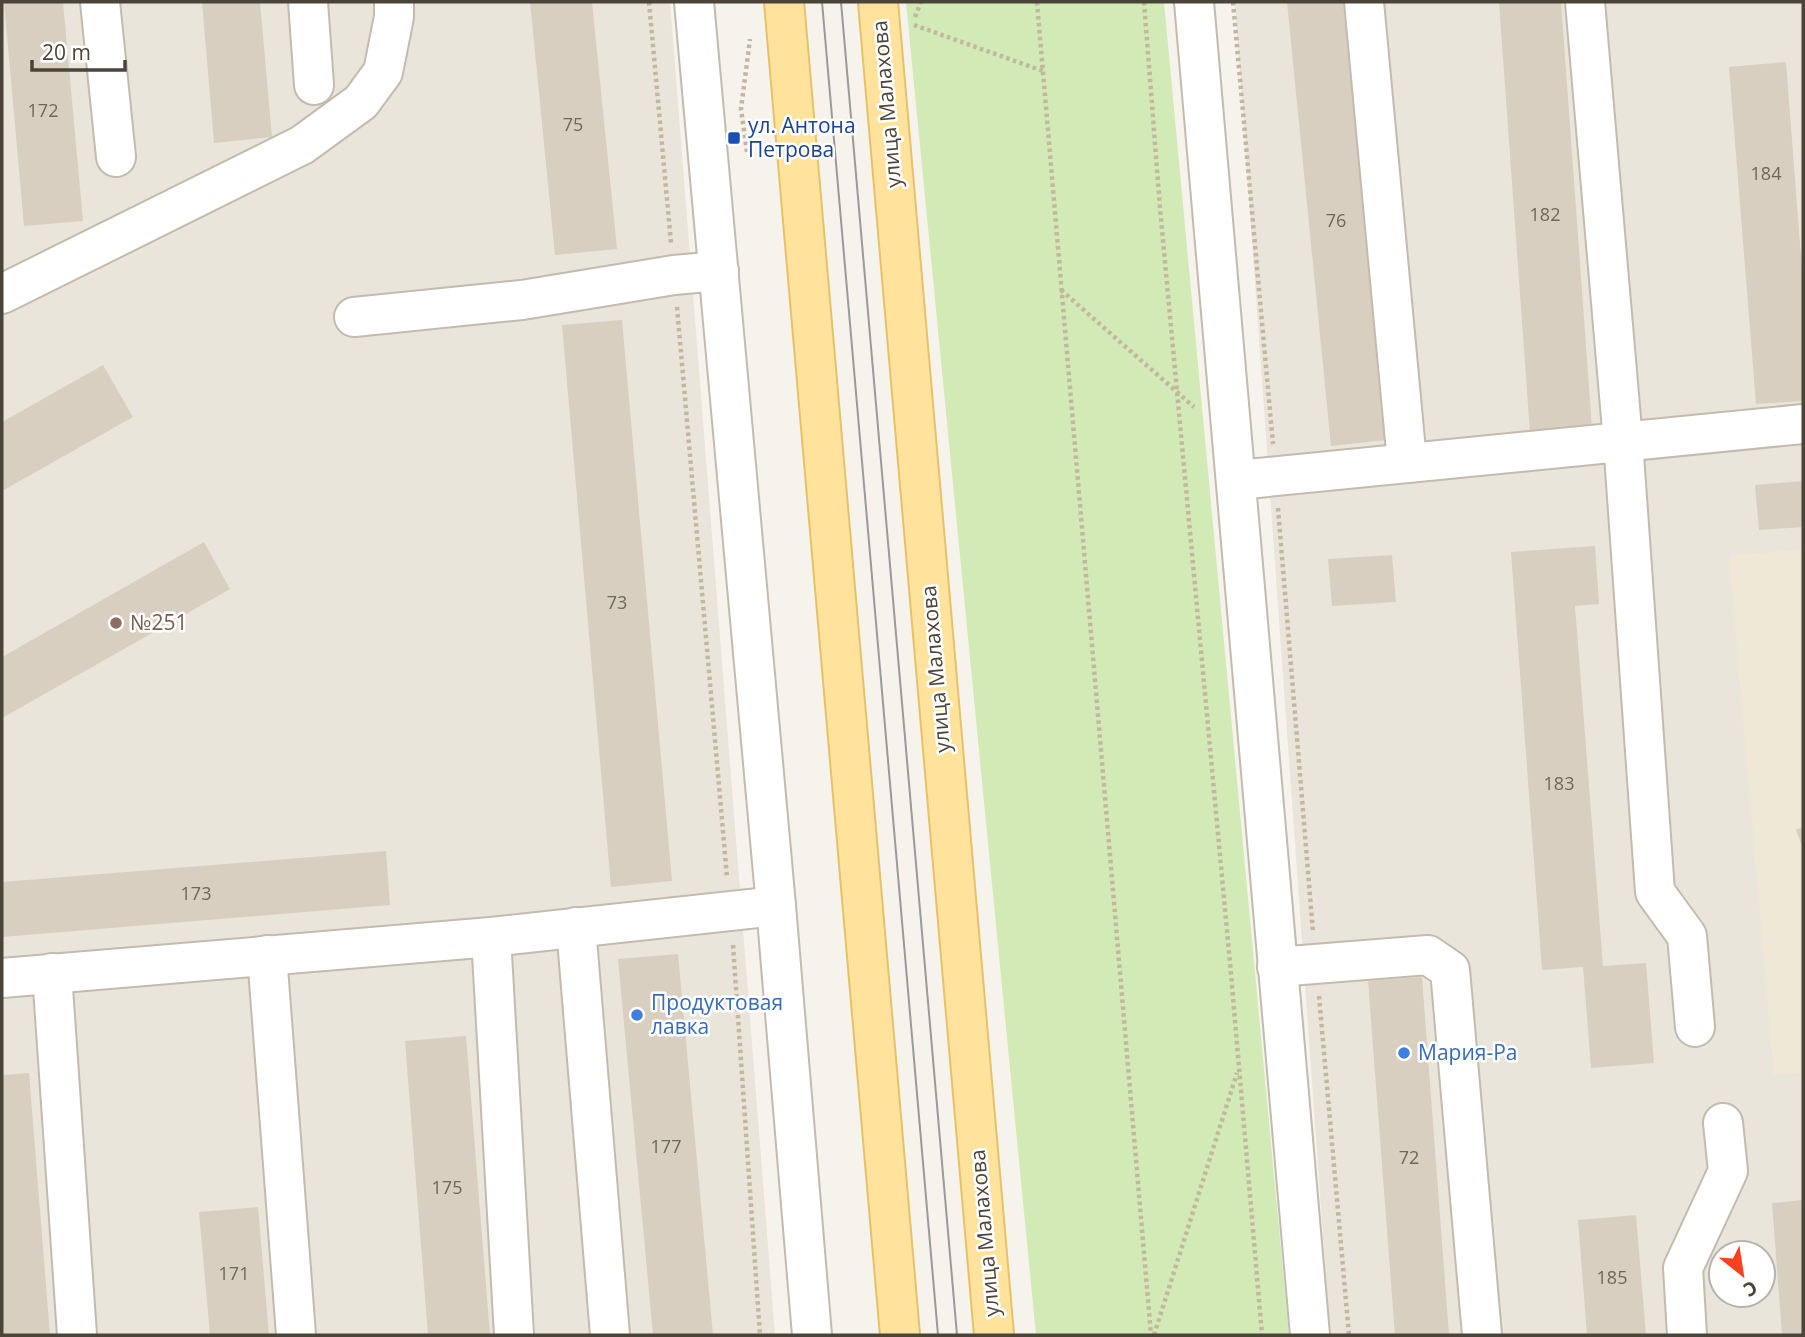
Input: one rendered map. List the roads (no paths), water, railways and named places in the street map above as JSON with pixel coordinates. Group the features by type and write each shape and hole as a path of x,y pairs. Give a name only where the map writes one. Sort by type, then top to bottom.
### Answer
{"main road":[{"path":"784,2 900,1335"},
{"name":"улица Малахова","path":"878,2 994,1335"}],"street":[{"path":"100,2 116,157"},
{"path":"308,2 314,85"},
{"path":"2,294 302,145 362,102 383,72 394,17 394,2"},
{"path":"694,2 812,1335"},
{"path":"1194,2 1310,1335"},
{"path":"1364,2 1407,462"},
{"path":"1585,2 1623,441 1655,892 1687,936 1695,1027"},
{"path":"354,317 522,300 674,275 719,271"},
{"path":"1237,480 1803,424"},
{"path":"2,978 491,937 776,906"},
{"path":"576,927 610,1335"},
{"path":"491,937 514,1335"},
{"path":"267,955 296,1335"},
{"path":"1277,967 1428,955 1450,970 1482,1335"},
{"path":"52,974 77,1335"},
{"path":"1687,1335 1683,1268 1728,1171 1723,1123"}],"tram line":[{"path":"822,2 938,1335"},
{"path":"841,2 957,1335"}],"place":[{"name":"ул. Антона Петрова","path":"734,138"},
{"name":"№251","path":"116,623"},
{"name":"Продуктовая лавка","path":"637,1015"},
{"name":"Мария-Ра","path":"1404,1053"}]}
